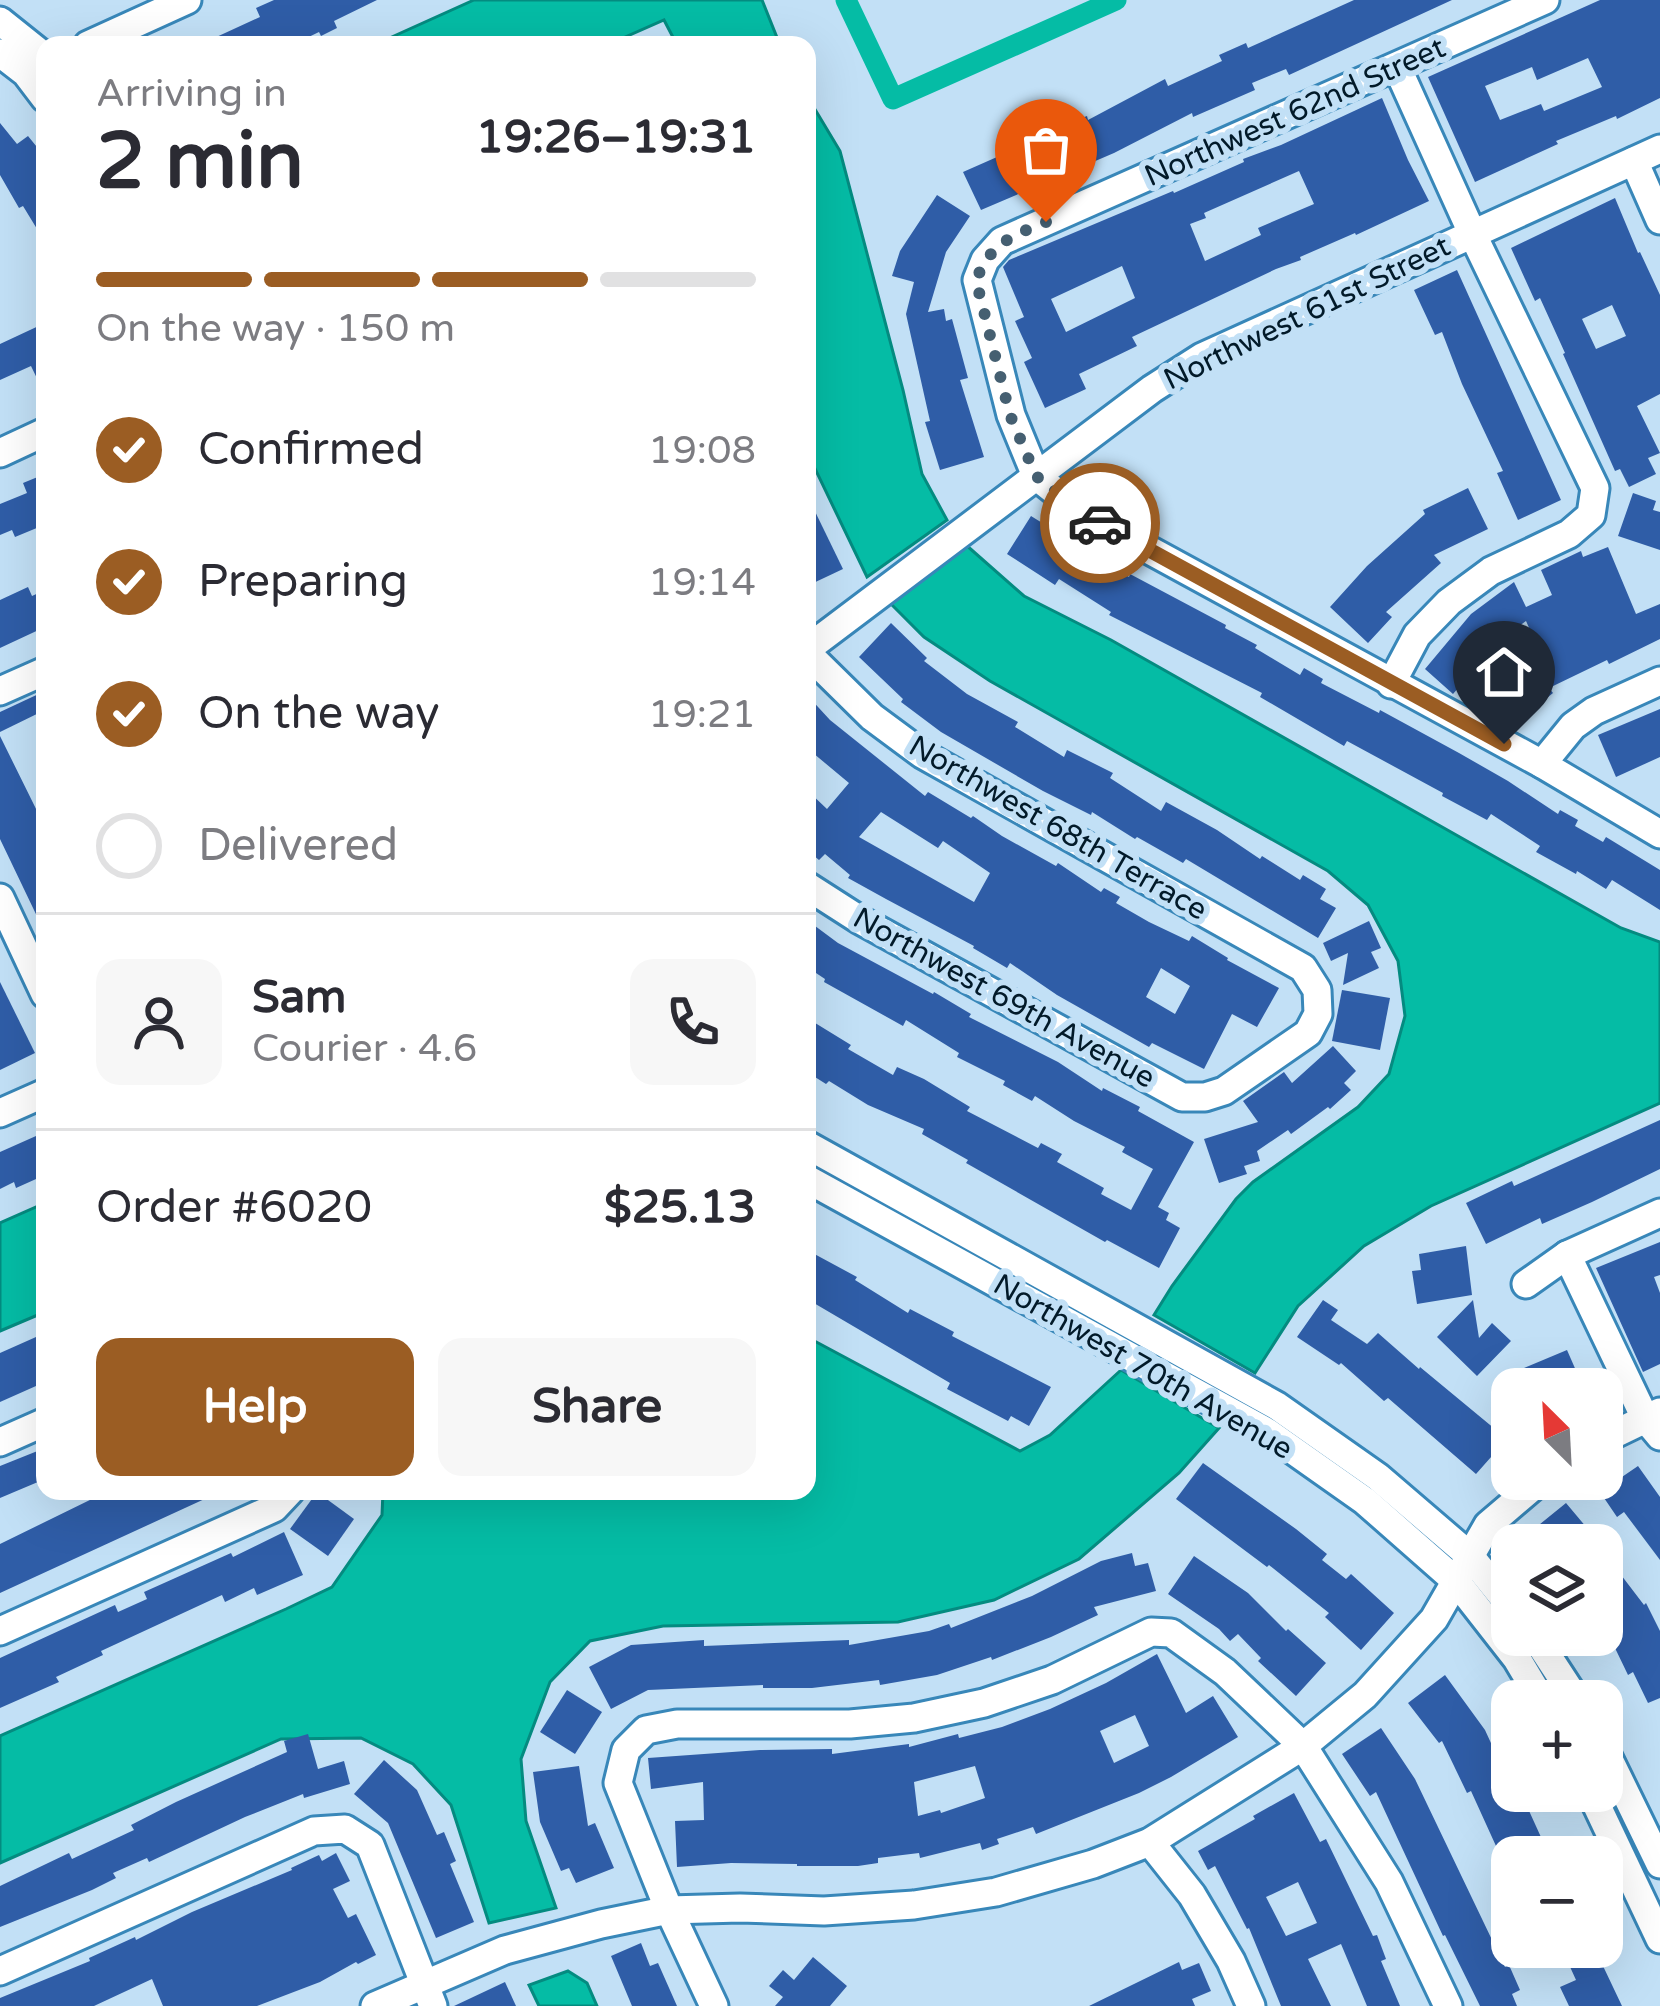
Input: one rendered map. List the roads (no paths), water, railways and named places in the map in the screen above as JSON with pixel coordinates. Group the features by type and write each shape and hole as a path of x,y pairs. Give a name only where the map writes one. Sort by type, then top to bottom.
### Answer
{"street":[{"path":"108,36 187,0"},
{"name":"Northwest 62nd Street","path":"1036,476 1010,415 976,280 985,260 1002,241 1546,0"},
{"path":"0,21 36,62"},
{"path":"0,53 36,64"},
{"path":"1390,684 1417,635 1449,602 1491,571 1569,534 1591,515 1595,488 1397,67"},
{"path":"1647,155 1660,220"},
{"name":"Northwest 61st Street","path":"816,644 1152,389 1202,357 1647,155"},
{"path":"0,452 36,437"},
{"path":"1036,476 1085,515 1542,764 1660,834"},
{"name":"Northwest 68th Terrace","path":"816,660 872,717 922,754 1304,968 1317,990 1318,1014 1308,1033 1224,1090 1205,1097"},
{"path":"0,691 36,675"},
{"path":"1542,764 1573,726 1594,711 1660,681"},
{"name":"Northwest 69th Avenue","path":"816,892 1182,1096 1205,1097"},
{"path":"0,898 36,975"},
{"path":"0,1113 36,1097"},
{"name":"Northwest 70th Avenue","path":"816,1150 1277,1406 1378,1477 1463,1569 1530,1680"},
{"name":"Northwest 70th Avenue","path":"816,1184 1267,1432 1491,1591"},
{"path":"1526,1284 1567,1255 1660,1213"},
{"path":"1567,1255 1655,1422 1623,1433"},
{"path":"0,1442 36,1425"},
{"path":"0,1631 274,1508 282,1500"},
{"path":"375,2006 428,1995 505,1950 601,1924 669,1910 824,1911 914,1905 996,1892 1150,1842 1303,1746 1365,1695 1434,1619 1488,1525 1517,1500"},
{"path":"714,2006 618,1783 626,1750 646,1730 677,1724 850,1724 914,1718 984,1703 1052,1680 1151,1632 1171,1633 1225,1672 1303,1746 1389,1882 1448,2006"},
{"path":"1623,1788 1660,1864"},
{"path":"1601,1812 1660,1939"},
{"path":"0,1971 314,1832 345,1829 370,1845 428,1995"},
{"path":"1150,1842 1192,1895 1251,2006"}],"waterway":[{"path":"846,0 893,99 1116,0"}]}
